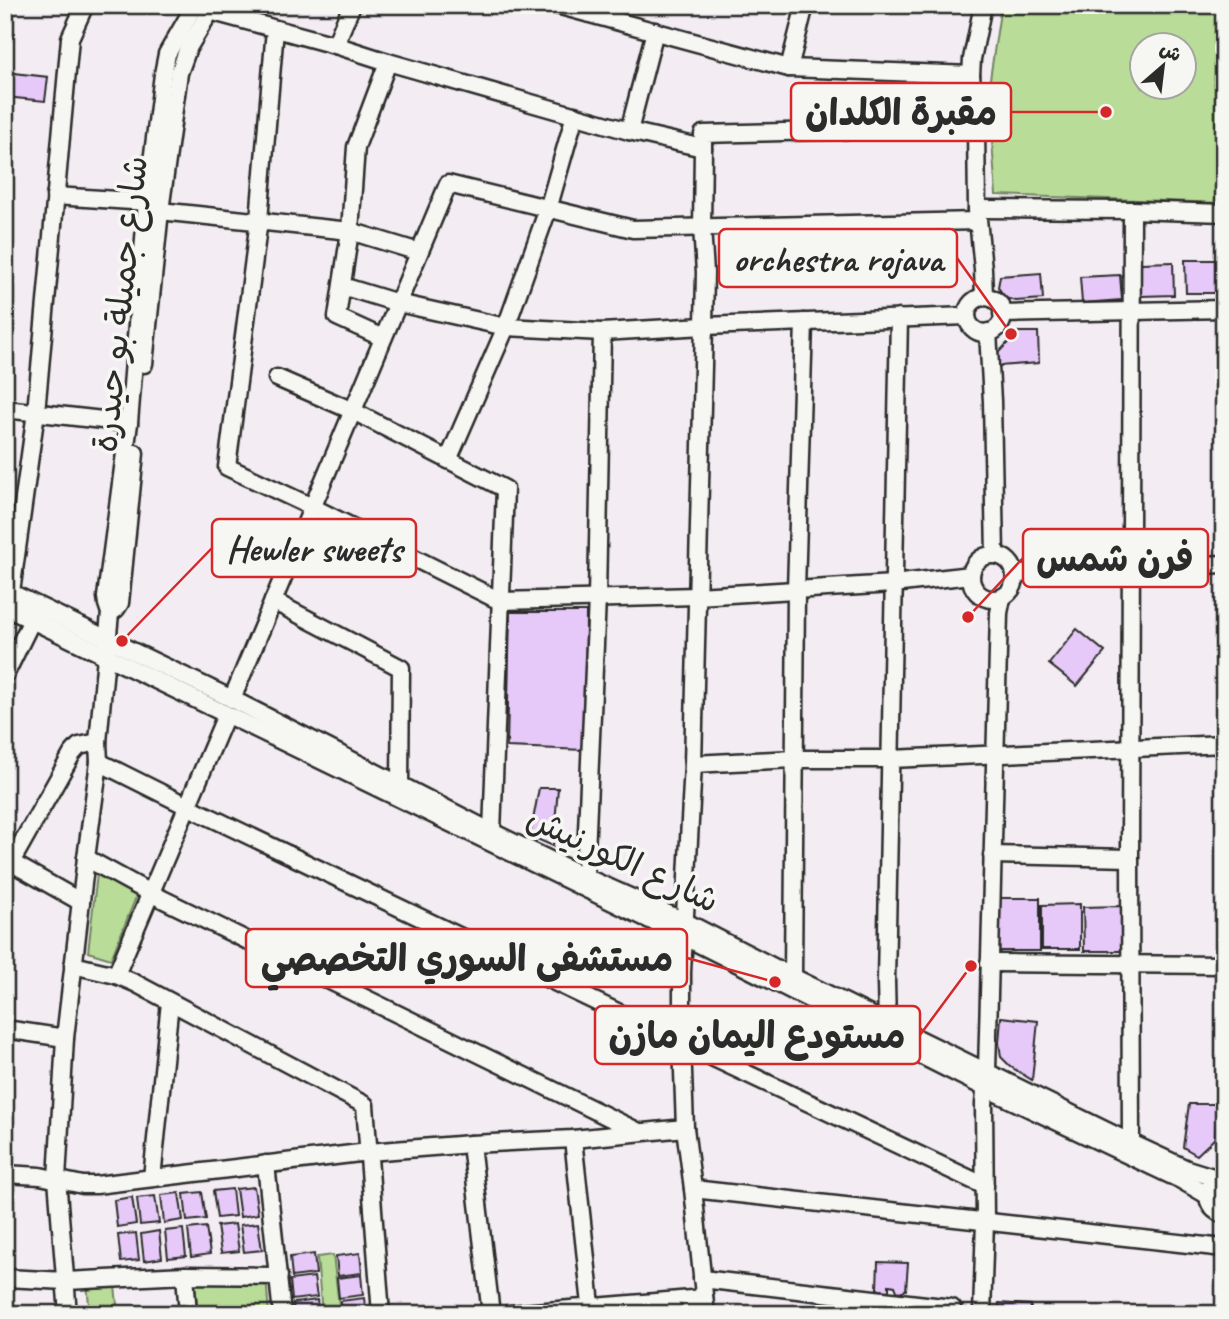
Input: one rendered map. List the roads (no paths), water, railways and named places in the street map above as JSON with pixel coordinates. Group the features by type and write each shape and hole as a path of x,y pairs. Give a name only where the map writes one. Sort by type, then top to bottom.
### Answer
{"street":[{"path":"7,596 36,412 70,38 85,5"},
{"path":"335,45 352,5"},
{"path":"557,5 789,68 971,75"},
{"path":"789,68 805,5"},
{"path":"983,5 971,75 976,127 977,215 984,269 984,297"},
{"path":"68,1314 57,1179 65,1038 99,762 98,743 110,613 106,597 154,206 167,54 206,7 629,131 703,148"},
{"path":"275,29 259,220 227,467 500,601 697,596 893,584 971,575"},
{"path":"629,131 656,31"},
{"path":"383,338 337,317 350,231 356,147 388,62"},
{"path":"448,460 506,327 548,209 575,115"},
{"path":"510,1314 705,1306 685,1128 682,1043 684,929 693,764 704,326 703,134 976,127"},
{"path":"116,975 448,184 634,229 1132,210 1224,214"},
{"path":"55,196 350,231 419,252"},
{"name":"شارع جميلة بو حيدرة","path":"110,613 120,603 154,206"},
{"path":"1131,1143 1132,210"},
{"path":"342,286 398,303 506,327 602,332 967,316"},
{"path":"984,297 997,302 1002,314 998,327 988,332 973,328 967,316 971,303 984,297"},
{"path":"1002,314 1224,309"},
{"path":"887,1023 899,318"},
{"path":"793,977 796,590 804,322"},
{"path":"585,877 597,598 602,332"},
{"path":"988,332 995,555"},
{"path":"276,378 353,411 505,488 492,832"},
{"path":"5,409 128,423"},
{"path":"995,555 1007,559 1015,574 1012,589 1002,597 994,599 987,598 975,589 971,575 976,562 995,555"},
{"path":"1015,574 1224,564"},
{"name":"شارع الكورنيش","path":"7,596 32,620 106,656 229,707 400,785 684,929 793,977 887,1023 986,1080 1187,1169 1220,1176"},
{"name":"شارع الكورنيش","path":"7,596 108,639 229,707 684,929 1208,1195"},
{"path":"982,1314 985,1221 984,1104 999,614 1002,597"},
{"path":"273,601 401,668 400,785"},
{"path":"5,675 32,620"},
{"path":"81,902 7,865 72,754 79,746 98,743"},
{"path":"693,764 794,759 891,759 1224,744"},
{"path":"99,762 985,1186"},
{"path":"992,855 1130,858"},
{"path":"86,858 150,893 639,1132"},
{"path":"989,963 1224,965"},
{"path":"73,965 116,975 365,1105 381,1314"},
{"path":"152,1178 170,1002"},
{"path":"5,1029 65,1038"},
{"path":"5,1174 32,1175 96,1185 368,1153 573,1139 685,1128"},
{"path":"573,1139 592,1310"},
{"path":"471,1144 491,1314"},
{"path":"266,1164 282,1314"},
{"path":"1220,1176 1209,1187 1208,1195 1212,1207 1224,1215"},
{"path":"693,1189 1224,1248"},
{"path":"5,1278 65,1281 185,1275 279,1276"},
{"path":"185,1275 188,1314"},
{"path":"702,1279 952,1308"}],"place":[{"name":"مقبرة الكلدان","path":"1106,112"},
{"name":"orchestra rojava","path":"1011,334"},
{"name":"فرن شمس","path":"968,617"},
{"name":"Hewler sweets","path":"122,641"},
{"name":"مستودع اليمان مازن","path":"971,966"},
{"name":"مستشفى السوري التخصصي","path":"775,982"}]}
